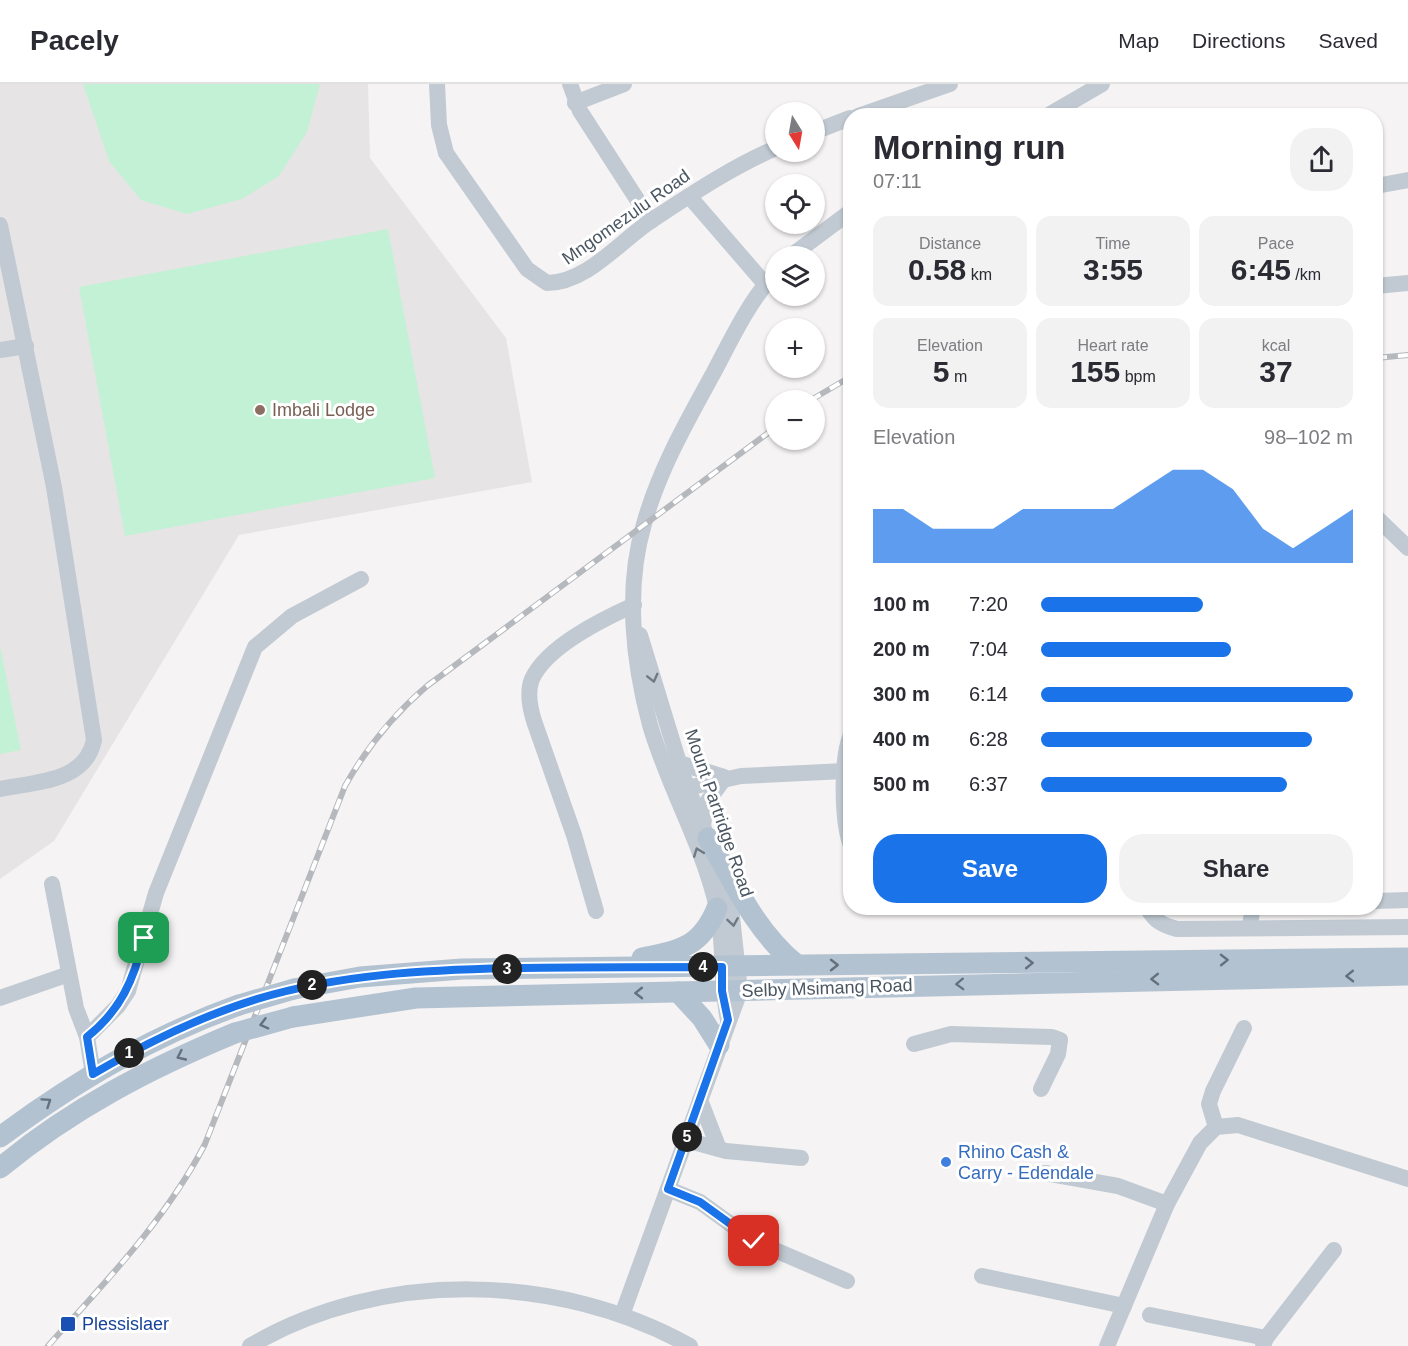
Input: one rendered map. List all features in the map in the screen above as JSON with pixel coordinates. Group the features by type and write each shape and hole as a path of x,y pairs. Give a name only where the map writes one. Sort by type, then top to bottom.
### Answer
{"main road":[{"path":"705,832 756,920 780,951 797,965"},
{"path":"598,967 671,952 686,946 703,935 717,908"},
{"name":"Selby Msimang Road","path":"0,1137 50,1100 162,1034 239,1005 294,989 399,973 598,967 1408,958"},
{"name":"Selby Msimang Road","path":"0,1168 34,1139 86,1104 184,1054 235,1033 293,1017 416,998 1408,975"},
{"path":"678,992 702,1018 719,1045"}],"street":[{"name":"Mngomezulu Road","path":"436,84 439,125 446,153 527,269 537,279 547,283 568,281 689,196 748,159 765,152"},
{"path":"570,84 575,103 651,221"},
{"path":"575,103 624,84"},
{"path":"881,108 950,84"},
{"path":"1061,108 1102,84"},
{"path":"825,128 843,121"},
{"path":"1383,185 1408,180"},
{"path":"689,196 765,273"},
{"path":"804,246 843,217"},
{"path":"0,225 54,488 94,740 91,754 78,769 62,776 0,789"},
{"path":"1383,285 1408,283"},
{"name":"Mount Partridge Road","path":"622,1315 728,1020 731,991 731,907 705,832 681,788 645,706 633,640 641,535 657,483 684,425 765,287"},
{"path":"0,350 26,346"},
{"path":"1383,524 1408,548"},
{"path":"87,1037 118,1006 128,991 156,893 255,647 292,616 361,579"},
{"path":"596,910 574,835 530,709 531,681 546,660 606,618 635,614"},
{"name":"Mount Partridge Road","path":"635,614 679,763 681,788 717,908 730,967"},
{"path":"679,763 726,778"},
{"path":"681,788 726,778 843,763"},
{"path":"705,832 707,802 726,778"},
{"path":"52,884 76,1008 87,1037 93,1074"},
{"path":"1383,901 1408,900"},
{"path":"1151,915 1154,920 1164,926 1177,928 1408,927"},
{"path":"1251,927 1252,915"},
{"path":"0,998 69,974"},
{"path":"1216,1127 1209,1104 1212,1091 1244,1028"},
{"path":"914,1044 951,1034 1052,1037 1060,1040 1058,1054 1041,1089"},
{"path":"700,1100 716,1148"},
{"path":"1107,1346 1167,1204 1200,1143 1216,1127 1238,1125 1408,1179"},
{"path":"686,1140 716,1148 801,1158"},
{"path":"675,1170 692,1157 716,1148"},
{"path":"1045,1173 1118,1186 1167,1204"},
{"path":"668,1189 700,1202 754,1241 847,1281"},
{"path":"1150,1315 1264,1342 1334,1250"},
{"path":"982,1276 1124,1306"},
{"path":"250,1346 312,1315 393,1294 493,1291 583,1304 622,1315 661,1330 690,1346"}],"shaded area":[{"name":"Imbali Lodge","path":"0,84 368,84 370,158 506,338 532,482 239,535 54,841 0,879"}],"green space":[{"path":"83,84 320,84 307,132 279,176 242,199 187,214 141,200 109,161"},
{"path":"388,229 435,478 125,536 79,287"},
{"path":"0,646 21,750 0,754"}],"railway":[{"path":"1383,357 1408,355"},
{"path":"825,392 843,381"},
{"path":"48,1346 153,1225 172,1199 205,1144 345,786 362,758 382,732 427,686 765,435"}],"place":[{"name":"Imbali Lodge","path":"260,410"},
{"name":"Rhino Cash & Carry - Edendale","path":"946,1162"},
{"name":"Plessislaer","path":"68,1324"}],"route":[{"path":"144,938 128,991 118,1006 87,1037 93,1074 162,1034 205,1017 260,998 331,981 462,969 722,967 722,991 728,1020 668,1189 700,1202 754,1241"}]}
